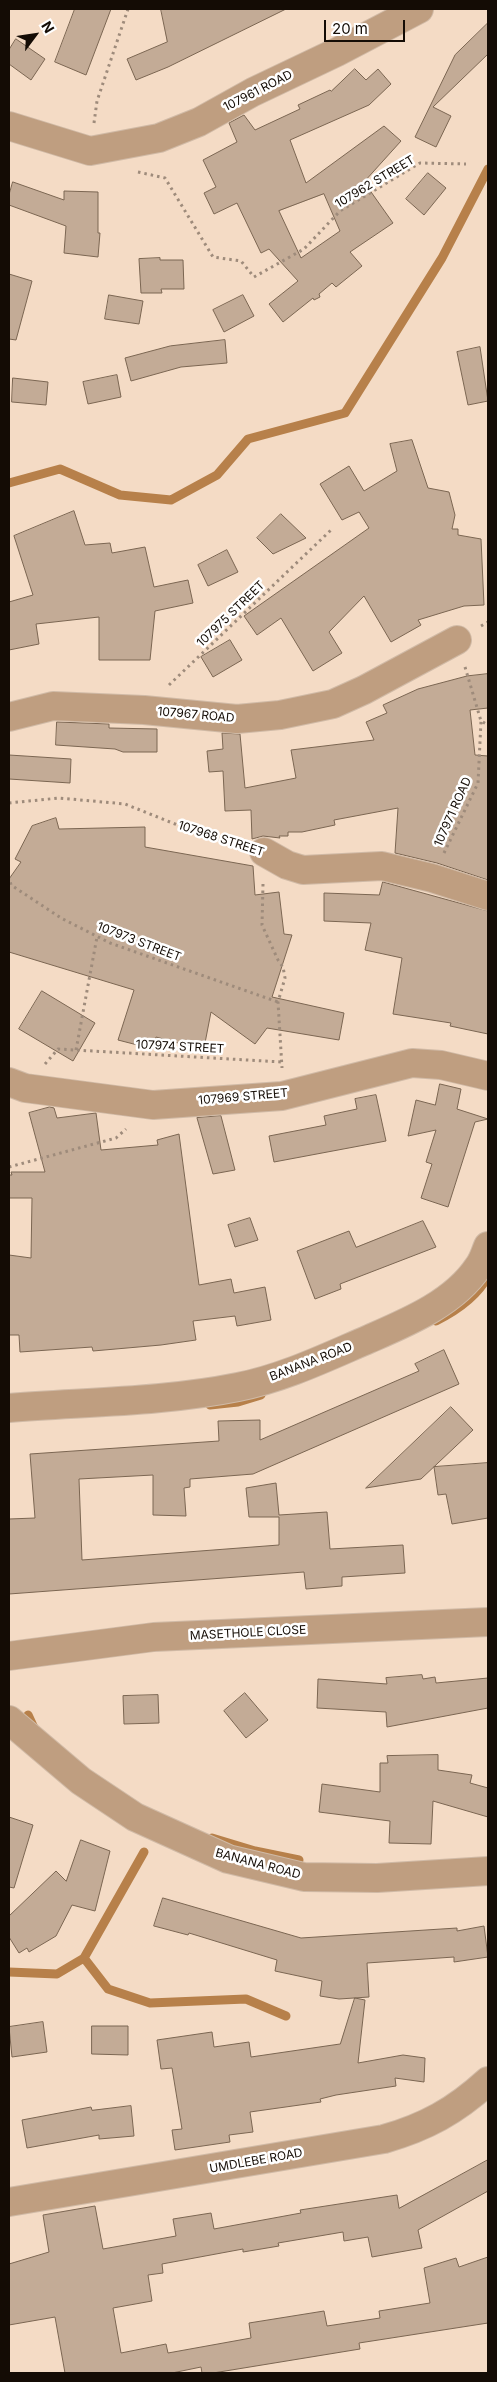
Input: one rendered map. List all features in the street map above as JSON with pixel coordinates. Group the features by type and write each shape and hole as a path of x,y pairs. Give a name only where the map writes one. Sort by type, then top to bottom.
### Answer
{"street":[{"name":"107961 ROAD","path":"9,126 90,151 159,138 199,122 253,92 337,52 419,9"},
{"name":"107967 ROAD","path":"9,716 53,706 144,710 237,719 280,715 333,704 364,690 457,640"},
{"name":"107968 STREET","path":"264,852 287,865 303,870 382,866 432,878 488,896"},
{"name":"107969 STREET","path":"17,1085 153,1105 282,1096 412,1063 441,1065 488,1076"},
{"name":"BANANA ROAD","path":"9,1408 197,1394 239,1387 277,1377 404,1324 432,1308 461,1285 479,1266 488,1246"},
{"name":"MASETHOLE CLOSE","path":"9,1656 154,1637 488,1622"},
{"name":"BANANA ROAD","path":"9,1720 81,1781 135,1817 228,1859 304,1876 377,1878 488,1871"},
{"name":"UMDLEBE ROAD","path":"9,2202 384,2139 412,2131 444,2116 488,2081"}],"path":[{"path":"90,151 97,101 128,9"},
{"name":"107962 STREET","path":"137,172 165,178 213,257 241,261 254,277 304,249 340,211 420,164 466,164"},
{"name":"107975 STREET","path":"144,710 331,530"},
{"name":"107971 ROAD","path":"432,878 478,783 481,722 457,640"},
{"path":"481,722 488,724"},
{"name":"107968 STREET","path":"9,804 59,798 125,804 200,834 264,852"},
{"path":"264,852 262,925 278,960 283,966 285,978 278,1002 282,1096"},
{"name":"107973 STREET","path":"9,876 11,885 61,918 97,936 278,1002"},
{"path":"76,1050 97,936"},
{"name":"107974 STREET","path":"17,1085 58,1049 282,1062"},
{"path":"9,1167 116,1138 153,1105"}],"building":[{"path":"75,9 111,9 86,75 55,62"},
{"path":"161,9 286,9 168,67 136,80 127,59 167,42"},
{"path":"488,23 488,54 433,107 451,116 436,147 415,137 455,55"},
{"path":"16,39 45,59 31,80 9,64 9,50"},
{"path":"355,69 366,80 378,69 391,84 369,105 290,140 306,183 384,126 401,141 364,182 393,223 350,252 362,266 336,287 332,283 319,294 320,297 314,300 313,298 283,322 269,304 298,281 269,249 261,253 237,203 214,214 204,193 216,187 203,160 237,142 229,123 244,115 255,130 300,109 298,105 331,91","holes":["324,194 340,231 301,258 279,211"]},
{"path":"428,173 446,188 424,215 406,199"},
{"path":"13,182 64,200 64,191 98,192 98,233 100,233 98,257 64,253 66,226 9,205 9,195"},
{"path":"160,258 160,260 183,260 184,289 161,289 162,293 141,293 139,259"},
{"path":"9,274 32,281 16,340 9,339"},
{"path":"109,295 143,301 139,324 105,319"},
{"path":"243,295 254,316 224,332 213,310"},
{"path":"225,340 227,363 181,367 131,381 125,358 170,346"},
{"path":"480,347 488,401 468,405 457,352"},
{"path":"117,375 121,397 88,404 83,382"},
{"path":"13,378 48,382 46,405 12,402"},
{"path":"412,440 428,488 449,492 455,515 452,529 458,529 458,535 481,539 484,605 464,606 418,620 421,625 391,642 364,596 329,632 342,653 313,671 281,618 257,635 244,616 369,528 359,512 342,520 320,484 349,466 364,491 397,471 390,444"},
{"path":"74,511 85,545 110,543 112,553 145,547 154,587 188,580 193,603 155,611 150,660 99,660 99,617 36,624 39,644 9,650 9,602 33,595 14,536"},
{"path":"281,514 306,538 273,554 257,538"},
{"path":"227,550 238,572 208,586 198,565"},
{"path":"230,640 242,660 213,677 201,657"},
{"path":"488,674 488,708 470,710 475,755 488,756 488,880 437,863 395,853 398,808 334,820 335,825 302,832 288,832 288,836 279,836 280,838 263,836 252,839 251,810 225,811 223,771 209,772 207,751 223,749 222,733 240,734 245,788 296,778 291,750 374,740 366,722 387,713 383,705 418,689 467,676"},
{"path":"57,722 109,724 109,728 157,729 157,752 123,752 115,749 56,745"},
{"path":"9,755 71,759 70,783 9,779"},
{"path":"56,818 59,829 145,827 145,847 253,866 255,895 279,892 284,934 292,935 272,997 344,1013 339,1040 267,1028 255,1044 211,1012 205,1043 198,1042 196,1048 156,1037 153,1049 118,1040 134,990 9,952 9,879 21,862 15,859 32,826"},
{"path":"383,882 488,911 488,1034 450,1026 451,1023 393,1014 402,958 365,950 371,923 324,921 324,893 379,895"},
{"path":"42,991 95,1023 73,1061 19,1029"},
{"path":"440,1084 461,1089 457,1109 488,1119 475,1122 448,1207 421,1198 432,1164 426,1162 436,1130 408,1136 416,1100 435,1105"},
{"path":"376,1095 386,1141 274,1162 269,1136 326,1125 324,1116 357,1109 355,1099"},
{"path":"50,1107 54,1108 57,1118 96,1113 101,1150 158,1145 157,1140 179,1134 199,1285 231,1279 234,1293 265,1287 271,1320 237,1326 235,1316 193,1321 196,1340 161,1345 93,1351 92,1347 20,1352 19,1335 9,1335 9,1255 31,1258 32,1198 9,1198 9,1175 12,1175 11,1172 45,1172 29,1113"},
{"path":"221,1116 235,1170 213,1174 197,1118"},
{"path":"250,1218 258,1240 235,1247 228,1225"},
{"path":"423,1221 436,1247 340,1284 341,1289 315,1299 297,1251 349,1231 356,1247"},
{"path":"444,1350 459,1384 253,1474 190,1479 190,1487 184,1488 186,1516 153,1515 153,1475 79,1479 82,1560 279,1545 279,1517 249,1517 246,1488 276,1483 279,1515 327,1512 330,1549 403,1545 405,1573 342,1577 342,1586 306,1589 304,1572 9,1594 9,1519 35,1518 30,1454 219,1441 218,1421 260,1420 260,1440 419,1371 415,1364"},
{"path":"451,1407 473,1430 421,1479 366,1488"},
{"path":"488,1463 488,1518 452,1524 446,1494 438,1495 434,1467"},
{"path":"422,1675 423,1679 435,1677 436,1683 488,1678 488,1708 387,1727 386,1712 317,1708 318,1679 387,1684 386,1678"},
{"path":"245,1693 268,1720 246,1738 224,1711"},
{"path":"158,1695 159,1723 124,1724 123,1696"},
{"path":"438,1755 438,1770 472,1775 470,1783 488,1788 488,1817 433,1801 431,1844 389,1843 390,1821 319,1812 322,1784 380,1792 380,1763 388,1763 387,1756"},
{"path":"9,1817 33,1825 14,1888 9,1887"},
{"path":"81,1840 110,1851 95,1911 72,1905 56,1936 29,1952 27,1948 19,1953 9,1937 9,1916 56,1871 66,1881"},
{"path":"163,1898 301,1938 457,1928 457,1931 484,1926 488,1957 454,1962 454,1957 367,1963 369,1997 339,1999 320,1996 322,1981 275,1971 277,1960 189,1933 188,1935 154,1926"},
{"path":"355,1998 365,2000 358,2063 403,2055 425,2058 424,2082 395,2078 396,2086 336,2095 320,2099 321,2102 250,2112 253,2132 229,2135 230,2142 175,2150 172,2130 182,2129 172,2068 161,2069 157,2040 212,2032 214,2047 249,2042 251,2057 340,2044"},
{"path":"43,2022 47,2052 12,2057 9,2027"},
{"path":"92,2026 128,2026 128,2055 92,2054"},
{"path":"131,2106 134,2136 99,2139 99,2135 27,2148 22,2120 91,2107 92,2110"},
{"path":"488,2160 488,2191 418,2230 422,2248 372,2257 368,2237 344,2241 343,2232 278,2243 279,2246 243,2252 243,2249 162,2264 163,2273 148,2275 152,2301 113,2308 121,2353 166,2344 168,2353 251,2338 249,2323 324,2311 327,2326 380,2318 379,2311 430,2303 424,2268 456,2258 459,2267 488,2257 488,2323 359,2343 360,2349 213,2373 202,2373 201,2367 172,2373 65,2373 55,2317 9,2325 9,2264 49,2252 43,2215 95,2206 103,2249 176,2236 173,2219 211,2213 214,2229 301,2213 300,2210 397,2195 399,2208"}],"waterway":[{"path":"9,483 60,469 120,495 171,500 217,475 248,439 345,413 442,258 488,169"},
{"path":"436,1321 451,1313 472,1297 488,1276"},
{"path":"210,1405 238,1402 261,1395"},
{"path":"28,1715 34,1728"},
{"path":"212,1838 255,1851 299,1860"},
{"path":"9,1972 57,1974 84,1958 144,1852"},
{"path":"84,1958 108,1989 150,2003 246,1999 286,2016"}]}
